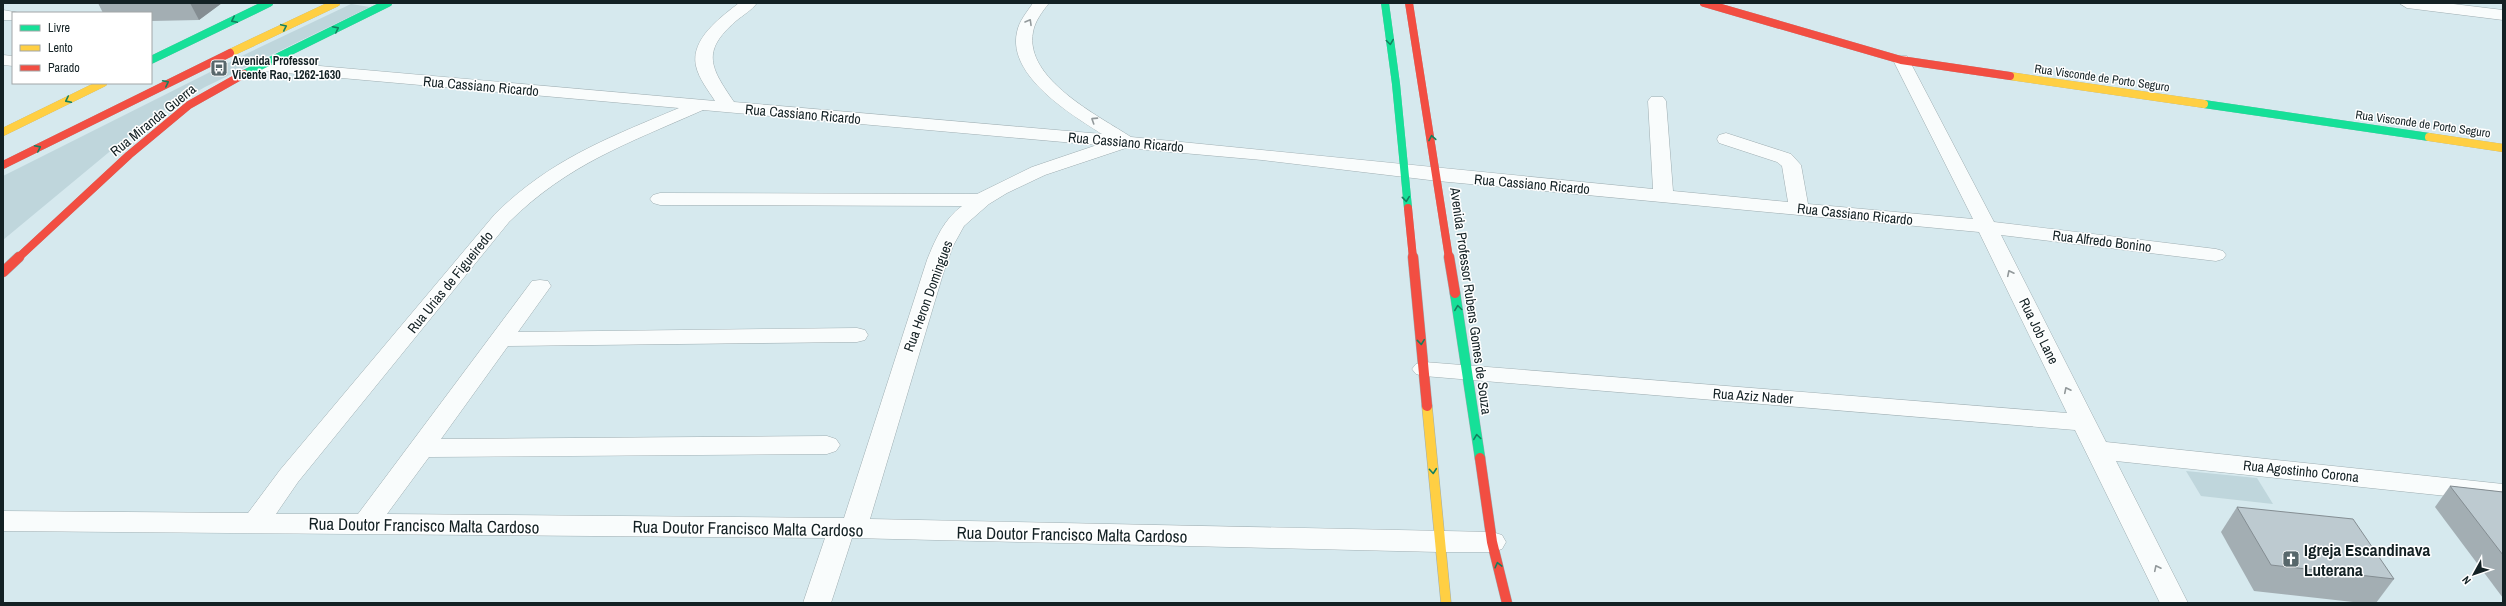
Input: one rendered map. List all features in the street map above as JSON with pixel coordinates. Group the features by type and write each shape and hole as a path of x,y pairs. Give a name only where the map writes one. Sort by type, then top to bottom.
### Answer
{"street":[{"path":"152,60 269,3"},
{"path":"3,165 188,72 336,3"},
{"name":"Rua Miranda Guerra","path":"3,272 129,155 188,106 221,86 388,3"},
{"path":"729,108 709,76 704,64 704,55 710,38 724,22 749,3"},
{"path":"1040,3 1027,24 1024,35 1024,45 1028,61 1034,72 1060,96 1126,142"},
{"path":"1385,3 1396,84 1403,170 1424,369 1439,542 1446,603"},
{"name":"Avenida Professor Rubens Gomes de Souza","path":"1409,3 1438,175 1492,542 1507,603"},
{"name":"Rua Visconde de Porto Seguro","path":"1704,3 1901,60 2503,148"},
{"path":"2407,3 2503,16"},
{"name":"Rua Job Lane","path":"1901,60 1988,227 2082,422 2098,450 2174,603"},
{"name":"Rua Cassiano Ricardo","path":"263,66 1262,154 1438,175 1988,227"},
{"path":"3,132 101,84"},
{"path":"1656,101 1663,196"},
{"name":"Rua Urias de Figueiredo","path":"255,523 289,476 502,218 530,190 551,174 581,157 698,105"},
{"path":"1726,139 1784,158 1791,165 1799,209"},
{"name":"Rua Heron Domingues","path":"817,603 848,528 940,254 957,221 981,200 1024,178 1126,142"},
{"path":"660,199 981,200"},
{"name":"Rua Alfredo Bonino","path":"1988,227 2216,255"},
{"path":"364,525 540,286"},
{"path":"502,338 856,335"},
{"name":"Rua Aziz Nader","path":"1424,369 1468,374 2082,422"},
{"path":"421,448 827,445"},
{"name":"Rua Agostinho Corona","path":"2098,450 2503,493"},
{"name":"Rua Doutor Francisco Malta Cardoso","path":"3,521 848,528 1492,542"},
{"path":"1507,603 1513,603"}],"shaded area":[{"path":"351,4 370,7 205,87 149,119 3,240 3,176 250,52"},
{"path":"2186,471 2257,478 2273,504 2201,496"}],"building":[{"path":"2450,486 2503,492 2503,555"},
{"path":"2237,507 2353,519 2394,579 2271,565"}],"traffic: fast":[{"path":"152,60 269,3"},
{"path":"244,74 388,3"},
{"path":"1385,3 1396,84 1408,208"},
{"path":"2204,104 2429,137"},
{"path":"1455,293 1480,458"}],"traffic: slow":[{"path":"230,53 336,3"},
{"path":"2010,76 2204,104"},
{"path":"3,132 101,84"},
{"path":"2429,137 2503,148"},
{"path":"1427,406 1446,603"}],"traffic: jam":[{"path":"1409,3 1455,293"},
{"path":"1704,3 1901,60 2010,76"},
{"path":"3,165 230,53"},
{"path":"3,272 129,155 189,105 244,74"},
{"path":"1408,208 1427,406"},
{"path":"1480,458 1492,542 1507,603"}],"place":[{"name":"Avenida Professor Vicente Rao, 1262-1630","path":"219,68"},
{"name":"Igreja Escandinava Luterana","path":"2291,559"}]}
